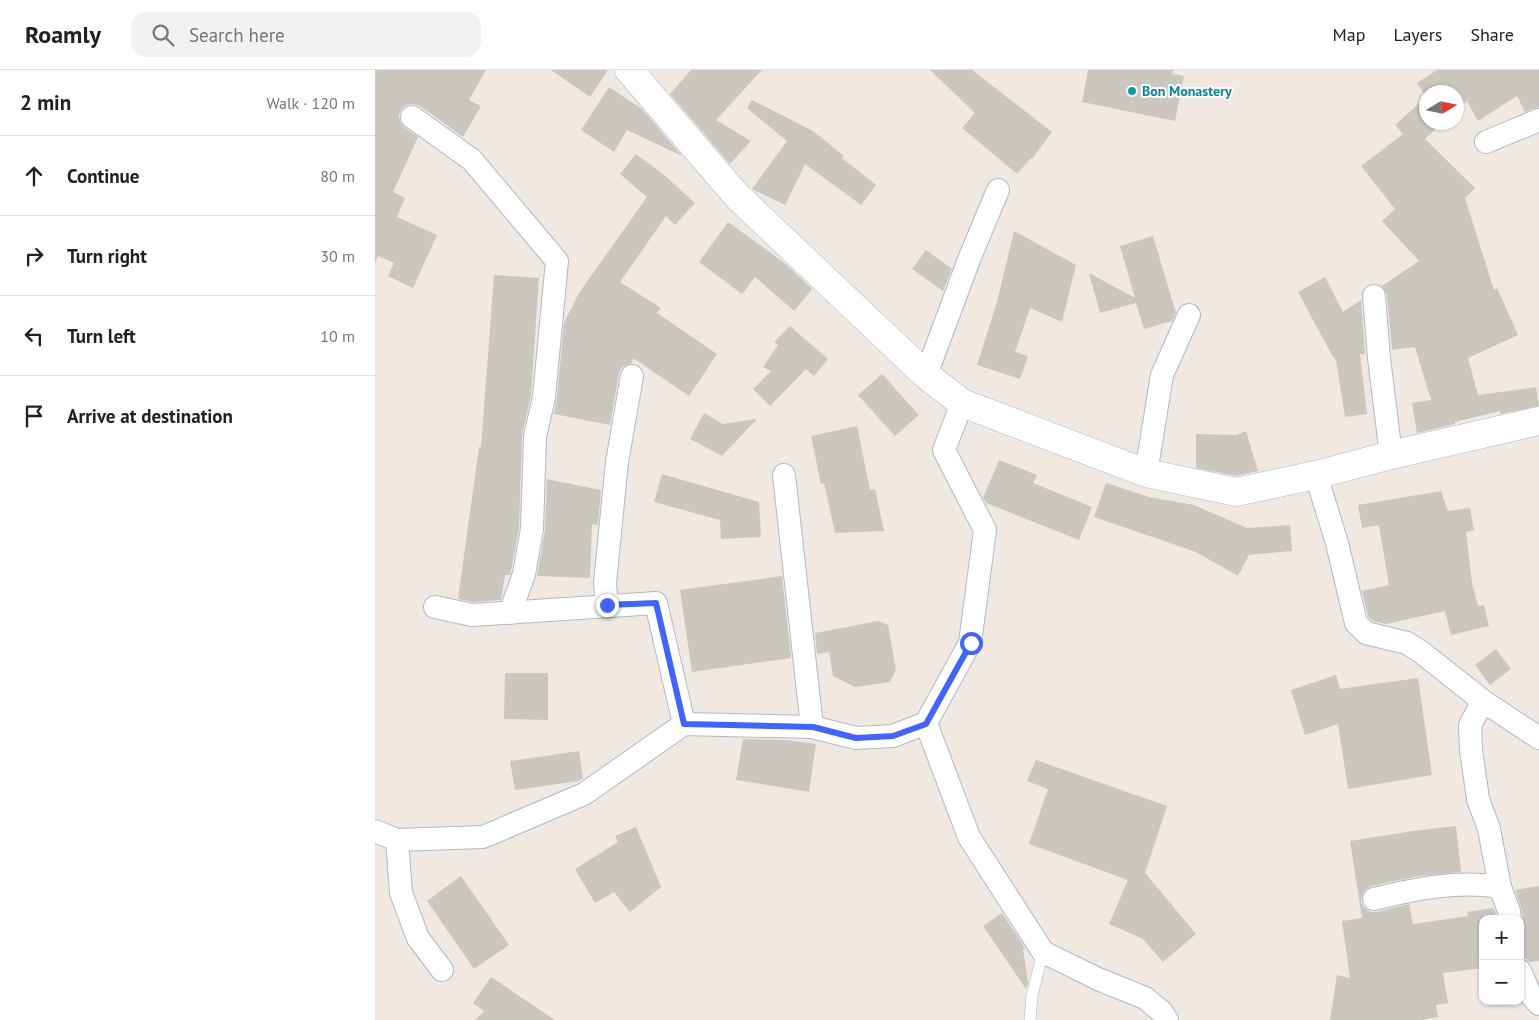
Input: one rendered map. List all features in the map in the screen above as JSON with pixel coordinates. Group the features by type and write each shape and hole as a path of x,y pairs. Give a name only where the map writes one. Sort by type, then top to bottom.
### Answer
{"street":[{"path":"629,70 737,196 926,375 962,403 1146,472 1237,492 1316,475 1391,455 1539,421"},
{"path":"412,117 472,160 557,261 544,397 535,437 533,529 524,574 510,613"},
{"path":"1486,142 1539,120"},
{"path":"926,375 970,257 998,190"},
{"path":"1374,296 1379,358 1391,455"},
{"path":"1146,472 1162,375 1189,315"},
{"path":"607,605 605,583 615,481 632,376"},
{"path":"375,831 397,840 483,837 584,794 684,724 813,727 856,738 893,736 926,724 971,643 985,530 944,450 962,403"},
{"path":"784,475 813,727"},
{"path":"1316,475 1337,543 1356,623 1366,633 1407,643 1483,701 1539,738"},
{"path":"435,607 471,615 656,603 684,724"},
{"path":"1483,701 1470,725 1471,750 1478,799 1489,829 1500,887 1509,915"},
{"path":"926,724 969,837 1043,952 1098,979 1145,998 1162,1012 1167,1020"},
{"path":"397,840 401,893 418,938 442,970"},
{"path":"1374,899 1425,888 1462,885 1500,887"},
{"path":"1524,980 1530,994 1539,1004"}],"lane":[{"path":"1030,1020 1032,995 1043,952"}],"building":[{"path":"375,70 486,70 469,100 481,106 463,137 420,106 414,104 406,105 399,115 400,122 404,127 418,137 393,192 405,198 397,217 437,235 413,288 388,276 394,263 378,256 375,263"},
{"path":"551,70 608,70 590,97"},
{"path":"691,70 762,70 716,120 751,141 730,164 670,94"},
{"path":"930,70 972,70 1052,132 1032,159 1017,174 962,128 975,113"},
{"name":"Bon Monastery","path":"1088,70 1173,70 1172,74 1184,76 1175,121 1082,102"},
{"path":"1437,70 1539,70 1539,107 1525,112 1517,96 1478,121 1467,101 1464,104 1464,85 1419,86 1417,83"},
{"path":"609,87 642,109 682,156 627,130 614,152 581,130"},
{"path":"752,100 813,131 844,156 842,158 876,185 861,205 805,164 785,205 752,189 787,141 747,108"},
{"path":"1419,103 1419,130 1435,130 1425,139 1475,188 1465,198 1494,290 1497,288 1518,335 1468,358 1478,395 1536,387 1539,406 1500,414 1500,411 1417,433 1412,403 1431,400 1415,347 1392,350 1387,295 1382,286 1419,261 1382,221 1395,209 1361,166 1403,134 1395,125"},
{"path":"636,154 663,174 695,203 675,225 666,216 620,282 661,308 657,313 717,354 689,396 633,358 632,363 622,367 619,373 610,425 554,414 564,323 579,293 647,197 620,174"},
{"path":"728,222 786,264 812,289 794,311 755,277 742,294 699,262"},
{"path":"1014,231 1076,265 1062,322 1030,308 1015,352 1028,356 1020,379 977,365 997,302"},
{"path":"1153,236 1176,313 1172,321 1144,329 1136,303 1100,313 1089,273 1135,298 1120,246"},
{"path":"926,250 952,269 943,291 912,269"},
{"path":"494,275 539,278 531,395 522,436 519,528 511,571 510,575 505,575 501,600 473,602 458,599 479,447 481,447"},
{"path":"1325,277 1343,312 1361,300 1365,354 1360,354 1367,414 1345,417 1336,360 1298,292"},
{"path":"790,326 828,359 814,376 806,369 770,406 753,389 771,371 763,367 778,345 774,342"},
{"path":"882,374 919,415 895,436 858,395"},
{"path":"704,413 723,424 757,419 722,456 690,439"},
{"path":"857,426 870,490 875,489 884,531 835,533 824,483 821,484 811,436"},
{"path":"1246,431 1258,471 1236,476 1196,468 1196,434 1236,435"},
{"path":"999,460 1037,475 1033,483 1092,507 1079,540 986,503 983,498"},
{"path":"662,474 759,502 761,537 721,539 720,520 654,502"},
{"path":"547,479 601,490 598,525 592,524 590,578 537,576 545,530"},
{"path":"1106,483 1149,497 1194,505 1247,528 1290,525 1292,551 1249,555 1238,576 1196,552 1094,517"},
{"path":"1441,491 1448,511 1470,508 1474,530 1466,532 1472,583 1478,606 1484,605 1489,626 1451,635 1445,611 1386,624 1373,621 1368,616 1362,591 1389,585 1379,525 1362,528 1358,505"},
{"path":"782,576 791,658 692,672 680,590"},
{"path":"878,621 888,625 896,670 890,682 855,687 833,676 829,652 817,654 815,633"},
{"path":"1496,649 1511,669 1490,685 1475,665"},
{"path":"505,673 548,673 548,720 504,719"},
{"path":"1336,675 1340,689 1418,678 1432,775 1348,789 1338,724 1305,735 1291,690"},
{"path":"743,739 786,740 816,744 809,792 736,780"},
{"path":"579,751 583,778 579,781 515,790 510,761"},
{"path":"1036,760 1167,806 1145,873 1196,934 1163,962 1143,939 1109,924 1128,880 1029,844 1048,789 1027,781"},
{"path":"1456,826 1461,872 1419,876 1371,886 1365,890 1361,902 1364,908 1371,912 1409,904 1413,924 1468,916 1467,912 1494,908 1496,915 1479,915 1479,968 1443,973 1448,1003 1436,1005 1438,1017 1421,1020 1330,1020 1337,975 1350,978 1342,921 1362,918 1350,841"},
{"path":"636,827 661,887 630,912 614,892 595,903 575,869 618,842 615,836"},
{"path":"461,876 509,945 474,969 427,901"},
{"path":"1539,886 1539,961 1529,962 1524,959 1524,915 1515,890"},
{"path":"1002,913 1025,948 1023,949 1028,982 1026,989 983,926"},
{"path":"491,977 555,1020 475,1020 484,1011 473,1003"}],"place":[{"name":"Bon Monastery","path":"1132,91"}],"route":[{"path":"607,605 656,603 684,724 813,727 856,738 893,736 926,724 971,643"}]}
